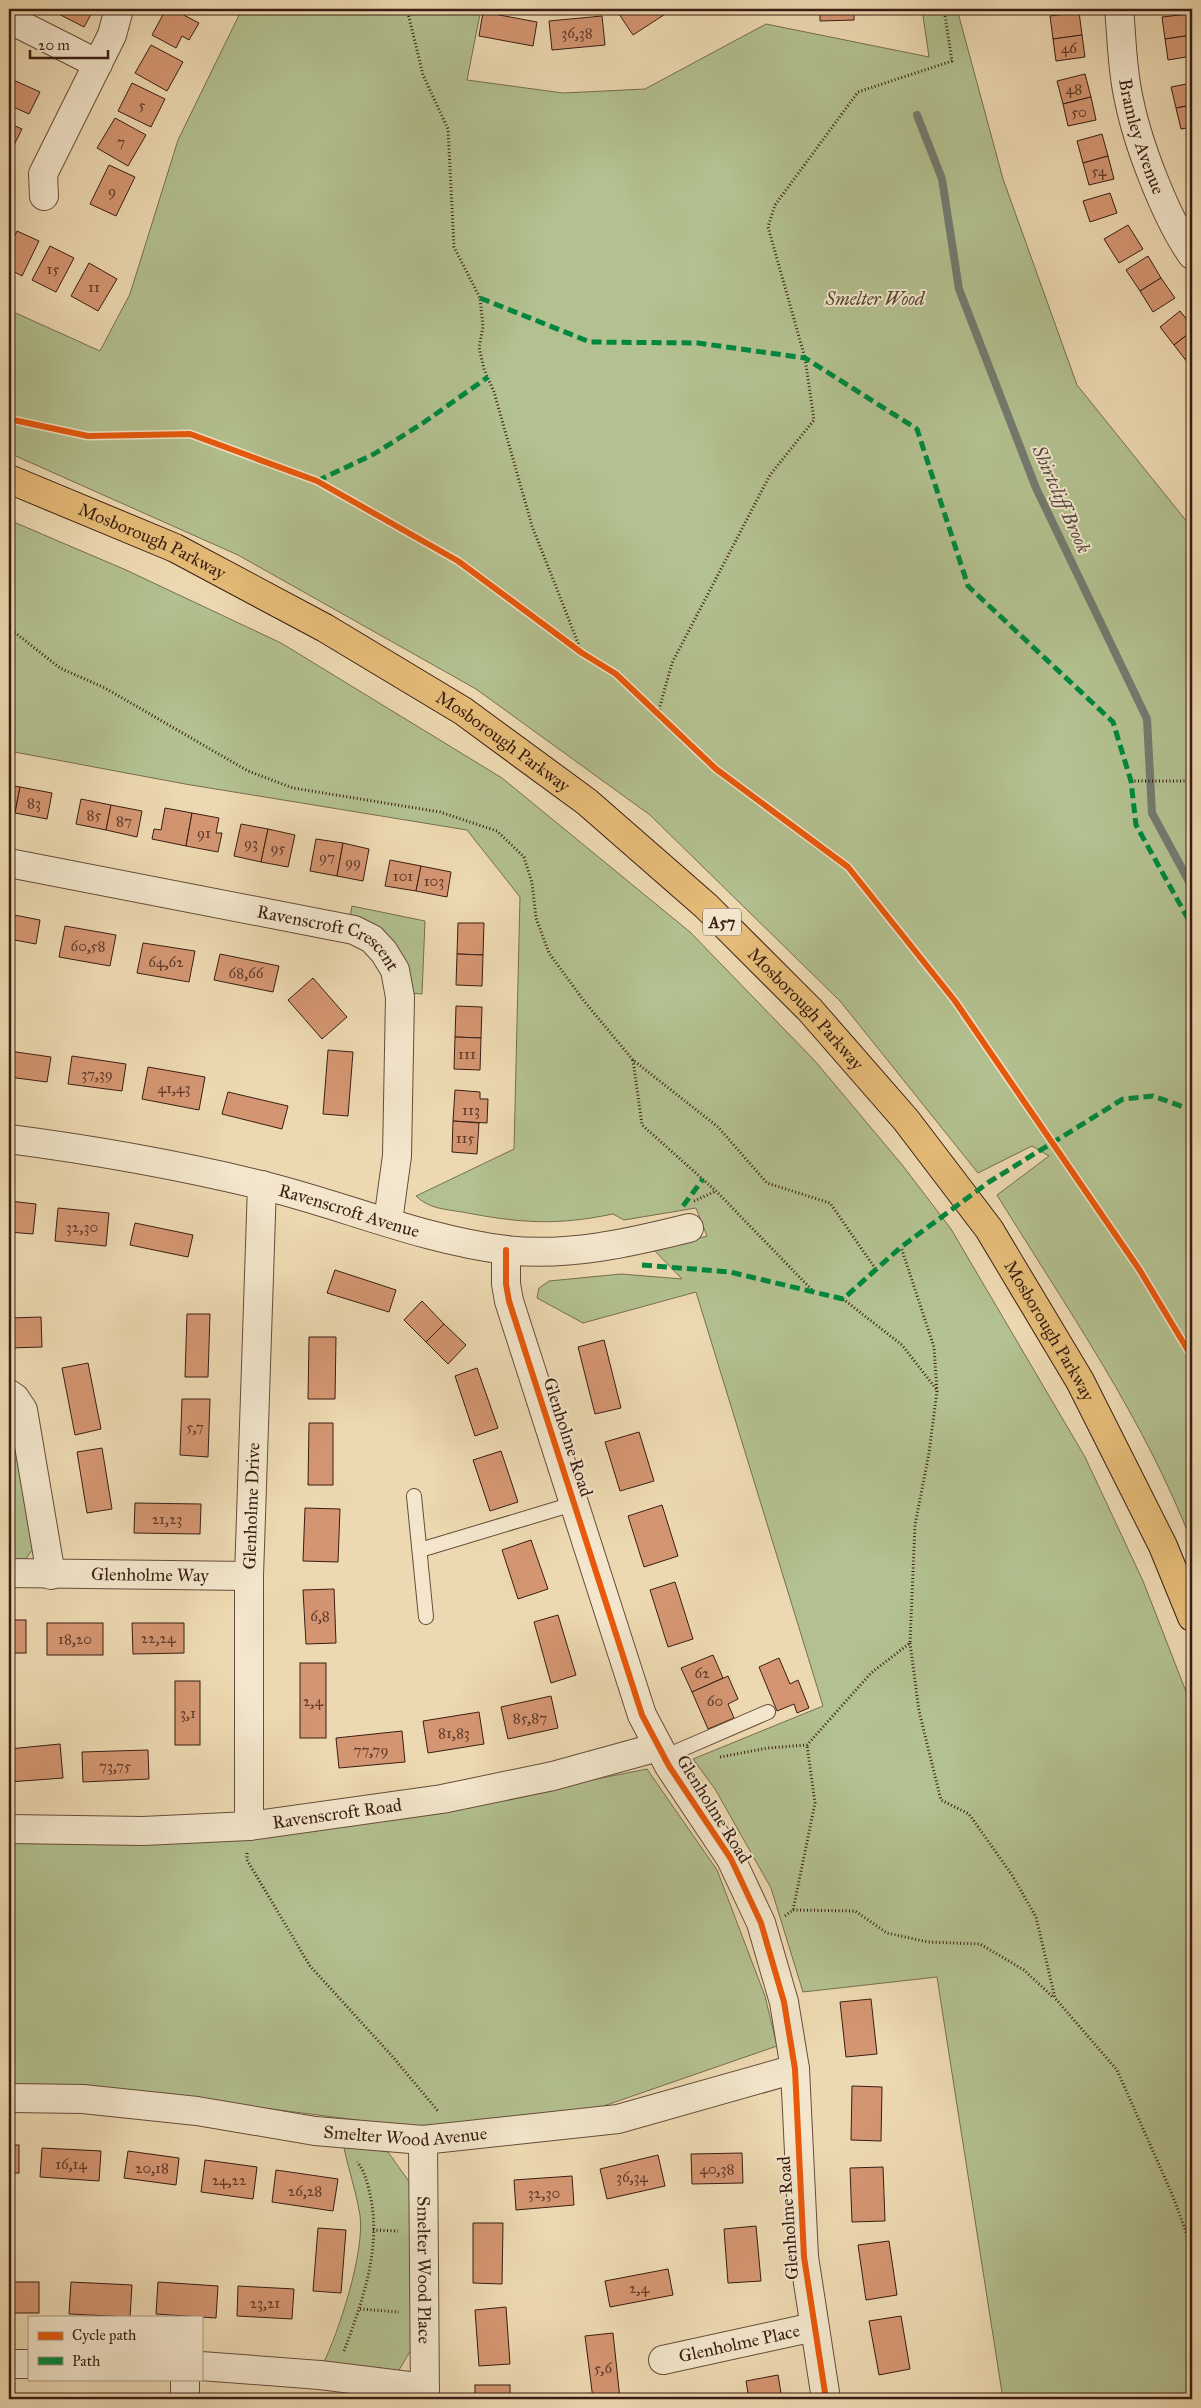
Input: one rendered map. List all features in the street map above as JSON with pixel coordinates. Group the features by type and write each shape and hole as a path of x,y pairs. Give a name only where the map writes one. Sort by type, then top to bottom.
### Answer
{"highway":[{"name":"Mosborough Parkway","path":"9,479 175,548 325,628 463,711 587,802 706,906 823,1025 906,1120 990,1229 1080,1381 1163,1546 1192,1617"}],"street":[{"path":"44,196 43,174 112,35 119,9"},
{"name":"Bramley Avenue","path":"1119,9 1128,100 1150,170 1183,242 1192,255"},
{"path":"9,19 98,64"},
{"name":"Ravenscroft Crescent","path":"9,863 354,930 372,939 384,952 395,970 400,997 397,1156 388,1221"},
{"name":"Ravenscroft Avenue","path":"9,1139 165,1164 262,1186 442,1237 506,1250 551,1251 630,1243 690,1215"},
{"name":"Glenholme Drive","path":"250,1826 250,1576 262,1186"},
{"name":"Glenholme Road","path":"506,1250 509,1301 642,1715 661,1752 731,1859 761,1923 784,2002 795,2069 800,2213 814,2327 826,2399"},
{"path":"9,1394 16,1398 23,1410 51,1574"},
{"name":"Glenholme Way","path":"9,1573 250,1576"},
{"name":"Ravenscroft Road","path":"9,1829 143,1831 250,1826 442,1799 661,1752"},
{"name":"Smelter Wood Avenue","path":"9,2098 83,2099 197,2111 315,2130 423,2140 618,2119 795,2069"},
{"name":"Smelter Wood Place","path":"423,2140 425,2394"},
{"name":"Glenholme Place","path":"663,2360 814,2327"},
{"path":"9,2364 28,2364"},
{"path":"202,2366 320,2375 425,2394"},
{"path":"185,2380 185,2399"}],"lane":[{"path":"414,1496 426,1617"},
{"path":"420,1550 573,1504"},
{"path":"661,1752 768,1712"}],"path":[{"path":"407,9 423,75 448,129 454,247 480,298 483,326 479,347 484,369 494,392 532,526 582,653"},
{"path":"658,713 672,663 770,475 814,420 805,358 768,227 775,205 858,92 952,61 944,9"},
{"path":"9,628 60,668 105,688 248,771 293,788 440,812 496,831 524,857 532,883 536,918 549,953 584,1001 633,1060 718,1127 767,1183 830,1203 877,1271"},
{"path":"566,642 590,658"},
{"path":"651,706 665,719"},
{"path":"1131,781 1192,781"},
{"path":"633,1060 642,1125 716,1191 814,1292"},
{"path":"690,1215 716,1191"},
{"path":"901,1247 934,1347 937,1391 930,1453 914,1525 910,1643 920,1711 941,1800 969,1814 1012,1875 1036,1917 1055,1998"},
{"path":"843,1299 902,1345 937,1391"},
{"path":"714,1758 768,1748 807,1745 871,1674 910,1643"},
{"path":"793,1910 816,1804 807,1745"},
{"path":"250,1826 247,1860 310,1966 392,2056 459,2137"},
{"path":"778,1921 793,1910 855,1912 887,1933 928,1942 980,1944 1024,1970 1055,1998 1117,2070 1172,2194 1192,2248"},
{"path":"343,2354 360,2309 370,2270 373,2230 371,2200 363,2169 353,2158"},
{"path":"373,2230 403,2232"},
{"path":"360,2309 404,2313"}],"green space":[{"name":"Smelter Wood","path":"242,9 481,9 467,80 563,93 645,89 766,24 929,57 922,9 957,9 1003,179 1077,385 1192,528 1192,1543 1173,1497 1128,1408 1077,1322 997,1195 1049,1156 1032,1146 978,1173 840,1001 650,815 476,689 238,555 9,453 9,310 100,351 130,294 178,140"},
{"path":"9,520 126,570 281,643 502,778 690,932 815,1061 903,1166 951,1229 1085,1457 1143,1581 1192,1707 1192,2399 1003,2399 937,1977 803,1992 771,1888 715,1789 693,1759 823,1706 696,1292 583,1323 537,1298 539,1288 549,1281 621,1274 682,1279 655,1251 707,1236 696,1208 624,1220 613,1214 555,1222 538,1222 502,1219 443,1209 426,1204 416,1196 514,1149 520,897 467,830 185,784 9,751"},
{"path":"352,906 425,921 422,994 410,993 350,917"},
{"path":"9,1405 35,1546 25,1560 9,1564"},
{"path":"647,1769 717,1870 765,1996 777,2046 595,2109 427,2129 162,2095 9,2088 9,1843 399,1818"},
{"path":"343,2144 388,2152 410,2183 411,2350 396,2375 322,2366 343,2313 359,2249 360,2215"}],"building":[{"path":"49,9 94,9 84,27"},
{"path":"166,9 172,9 199,23 189,40 182,36 176,48 152,35"},
{"path":"626,9 673,9 633,35 619,14"},
{"path":"820,9 854,9 854,20 820,21"},
{"path":"483,12 537,22 533,46 479,36"},
{"path":"1079,12 1082,35 1053,39 1050,16"},
{"path":"1189,14 1192,35 1165,39 1162,17"},
{"path":"602,16 605,45 552,50 549,21"},
{"path":"1082,35 1085,57 1056,61 1053,39"},
{"path":"1192,35 1192,56 1168,60 1165,39"},
{"path":"151,45 183,62 167,91 135,73"},
{"path":"1085,74 1091,97 1063,104 1057,81"},
{"path":"9,78 40,92 29,114 9,105"},
{"path":"132,83 165,99 151,127 118,111"},
{"path":"1192,83 1192,105 1176,108 1171,87"},
{"path":"1091,97 1096,120 1068,126 1063,104"},
{"path":"1192,105 1192,127 1181,129 1176,108"},
{"path":"115,118 146,135 128,166 97,148"},
{"path":"9,123 22,129 10,153 9,152"},
{"path":"1102,134 1108,156 1083,163 1077,141"},
{"path":"1108,156 1114,179 1089,185 1083,163"},
{"path":"109,165 135,177 116,216 90,204"},
{"path":"1110,193 1117,213 1090,222 1083,201"},
{"path":"1128,225 1143,249 1119,263 1104,239"},
{"path":"17,231 39,241 22,276 9,269 9,248"},
{"path":"50,246 74,258 56,292 32,280"},
{"path":"1148,256 1161,278 1140,291 1126,270"},
{"path":"89,263 117,279 98,311 71,296"},
{"path":"1161,278 1175,298 1153,312 1140,291"},
{"path":"1180,311 1192,326 1192,331 1174,345 1160,327"},
{"path":"1192,331 1192,360 1188,363 1174,345"},
{"path":"9,785 20,787 15,813 9,812"},
{"path":"20,787 52,793 47,819 15,813"},
{"path":"81,799 111,805 106,830 76,824"},
{"path":"111,805 142,811 137,837 106,830"},
{"path":"165,808 192,813 186,846 152,839 154,829 161,830"},
{"path":"192,813 219,818 216,833 222,833 218,852 186,846"},
{"path":"241,824 268,829 261,862 234,856"},
{"path":"268,829 295,835 288,867 261,862"},
{"path":"316,839 343,843 337,876 310,871"},
{"path":"343,843 369,849 363,881 337,876"},
{"path":"390,860 421,866 416,891 385,886"},
{"path":"421,866 451,872 447,897 416,891"},
{"path":"9,914 40,920 36,944 9,939"},
{"path":"458,923 484,923 483,955 457,954"},
{"path":"65,926 116,935 110,966 59,957"},
{"path":"143,943 195,951 189,982 137,973"},
{"path":"220,954 279,966 273,992 214,980"},
{"path":"457,954 483,955 482,986 456,985"},
{"path":"313,978 347,1017 322,1039 288,1000"},
{"path":"456,1006 482,1007 481,1038 455,1037"},
{"path":"455,1037 481,1038 480,1070 454,1069"},
{"path":"328,1050 353,1052 348,1116 323,1114"},
{"path":"9,1051 51,1057 47,1082 9,1077"},
{"path":"72,1056 126,1064 122,1091 68,1084"},
{"path":"148,1067 205,1077 199,1110 142,1099"},
{"path":"455,1090 480,1092 480,1099 488,1099 487,1123 453,1121"},
{"path":"228,1092 288,1106 282,1129 222,1114"},
{"path":"453,1121 479,1123 477,1154 452,1152"},
{"path":"9,1201 36,1204 33,1234 9,1232"},
{"path":"58,1208 109,1213 106,1246 55,1241"},
{"path":"135,1223 193,1235 188,1257 130,1245"},
{"path":"335,1270 396,1290 389,1312 327,1293"},
{"path":"422,1301 444,1324 426,1342 404,1320"},
{"path":"187,1314 210,1314 208,1377 185,1377"},
{"path":"41,1317 42,1347 9,1348 9,1318"},
{"path":"444,1324 466,1345 448,1364 426,1342"},
{"path":"309,1337 336,1337 335,1399 308,1399"},
{"path":"604,1340 621,1408 595,1414 578,1347"},
{"path":"88,1363 101,1429 75,1435 62,1368"},
{"path":"477,1368 498,1428 475,1436 455,1376"},
{"path":"182,1399 210,1399 208,1457 180,1455"},
{"path":"309,1423 333,1423 333,1485 308,1485"},
{"path":"639,1432 654,1481 620,1491 605,1442"},
{"path":"102,1448 112,1509 87,1513 77,1452"},
{"path":"501,1451 518,1502 490,1511 473,1460"},
{"path":"135,1503 201,1504 200,1534 134,1533"},
{"path":"662,1505 678,1556 644,1567 628,1516"},
{"path":"305,1508 340,1509 338,1562 303,1561"},
{"path":"531,1540 548,1589 518,1599 502,1550"},
{"path":"675,1582 693,1639 668,1647 650,1590"},
{"path":"334,1589 336,1643 306,1644 303,1590"},
{"path":"558,1615 576,1675 551,1683 534,1622"},
{"path":"9,1620 26,1620 26,1653 9,1653"},
{"path":"47,1623 103,1623 103,1655 47,1655"},
{"path":"132,1623 184,1623 184,1653 133,1654"},
{"path":"713,1655 723,1678 692,1692 681,1668"},
{"path":"779,1658 790,1684 798,1680 809,1708 797,1713 794,1704 777,1711 759,1667"},
{"path":"300,1663 326,1663 326,1738 300,1738"},
{"path":"728,1676 738,1699 728,1704 734,1718 708,1729 692,1692"},
{"path":"175,1681 200,1681 200,1745 175,1745"},
{"path":"551,1696 558,1728 508,1739 501,1707"},
{"path":"479,1712 484,1744 428,1753 423,1721"},
{"path":"402,1731 405,1762 339,1768 336,1738"},
{"path":"60,1744 63,1778 9,1782 9,1749"},
{"path":"148,1750 149,1779 83,1782 82,1752"},
{"path":"871,1999 877,2054 846,2057 840,2002"},
{"path":"852,2086 882,2087 881,2141 851,2140"},
{"path":"9,2145 19,2145 19,2173 9,2173"},
{"path":"42,2148 101,2151 99,2181 40,2177"},
{"path":"128,2151 179,2158 176,2185 124,2178"},
{"path":"742,2153 743,2183 692,2184 691,2154"},
{"path":"658,2155 665,2186 607,2199 600,2169"},
{"path":"205,2160 257,2167 253,2199 201,2192"},
{"path":"883,2167 885,2221 852,2222 850,2168"},
{"path":"276,2170 338,2179 333,2211 272,2202"},
{"path":"572,2176 574,2205 516,2210 514,2180"},
{"path":"473,2223 503,2223 502,2284 473,2283"},
{"path":"756,2226 761,2281 728,2283 724,2229"},
{"path":"318,2228 346,2230 341,2293 313,2291"},
{"path":"889,2241 897,2295 866,2300 858,2245"},
{"path":"668,2269 673,2295 610,2307 605,2281"},
{"path":"9,2282 39,2282 39,2313 9,2313"},
{"path":"71,2282 132,2285 130,2316 69,2314"},
{"path":"158,2282 218,2286 216,2318 156,2314"},
{"path":"238,2286 294,2289 292,2319 237,2316"},
{"path":"506,2307 510,2364 479,2366 475,2310"},
{"path":"901,2316 910,2369 879,2375 869,2321"},
{"path":"613,2333 620,2399 593,2399 585,2336"},
{"path":"778,2375 782,2399 749,2399 746,2381"},
{"path":"475,2385 510,2385 510,2399 475,2399"}],"waterway":[{"name":"Shirtcliff Brook","path":"917,115 942,179 959,289 1036,488 1147,719 1152,813 1192,887"}],"marked path":[{"path":"480,298 590,342 698,343 805,358 917,429 968,586 1113,722 1131,781 1136,825 1192,926"},
{"path":"317,481 374,454 423,423 488,377"},
{"path":"642,1265 730,1272 843,1299 901,1247 989,1182 1123,1099 1153,1096 1192,1110"},
{"path":"683,1206 703,1179"}],"cycle path":[{"path":"9,419 88,436 190,434 317,481 458,561 582,653 616,674 716,769 848,867 955,1001 1139,1269 1192,1357"},
{"path":"506,1250 506,1284 509,1301 642,1715 669,1766 731,1859 761,1923 784,2002 795,2069 804,2257 826,2399"}]}
